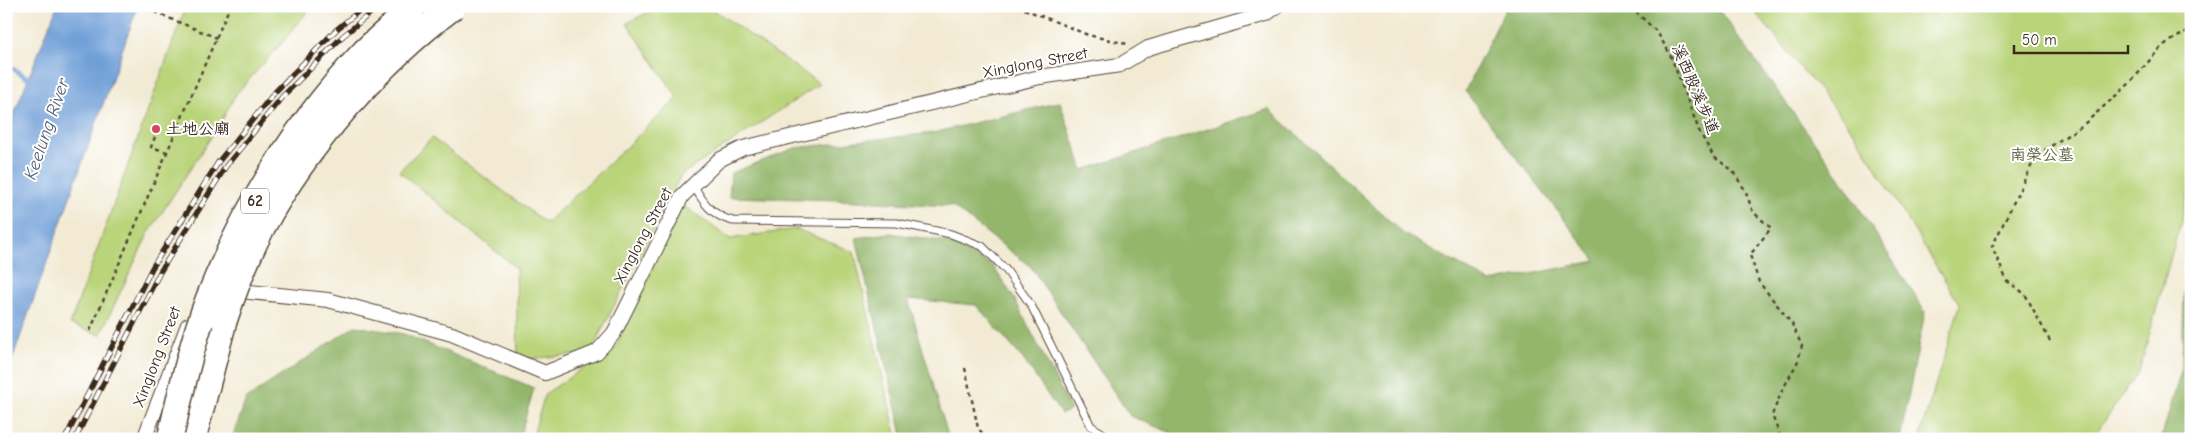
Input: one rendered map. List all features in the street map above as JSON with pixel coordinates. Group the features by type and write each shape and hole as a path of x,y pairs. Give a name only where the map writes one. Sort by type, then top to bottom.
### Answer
{"highway":[{"name":"62","path":"170,439 191,353 208,302 226,257 250,210 280,160 315,110 365,52 414,6"},
{"name":"62","path":"194,439 224,320 240,276 263,226 298,170 340,116 377,74 432,23 454,6"}],"street":[{"name":"Xinglong Street","path":"144,439 202,287 306,141 349,90 441,6"},
{"name":"Xinglong Street","path":"202,287 328,300 452,334 545,373 598,352 614,333 677,204 693,184 719,160 743,148 1040,77 1120,65 1148,48 1266,14 1277,6"}],"lane":[{"path":"693,184 701,198 715,214 733,221 898,223 951,234 982,246 1006,270 1031,305 1091,426 1112,439"}],"path":[{"path":"140,6 217,38"},
{"path":"90,331 230,6"},
{"path":"1017,6 1088,34 1148,48"},
{"name":"溪西股溪步道","path":"1630,6 1657,32 1670,54 1700,133 1714,157 1732,170 1745,190 1753,212 1771,228 1750,255 1759,282 1792,324 1802,346 1798,361 1772,415 1780,436 1778,439"},
{"path":"2050,341 2025,294 2008,281 1992,246 2036,156 2083,125 2130,83 2162,46 2191,29"},
{"path":"155,137 151,147 167,152"},
{"path":"965,368 978,428 987,439"}],"green space":[{"path":"186,6 312,6 236,94 222,120 148,234 100,335 70,324"},
{"path":"661,6 708,6 820,84 681,175 590,353 518,360 516,268 399,171 432,138 546,223 678,98 627,23"},
{"path":"1507,6 1716,6 1839,176 1925,312 1900,439 1186,439 1130,416 1031,267 952,206 729,197 731,173 795,148 933,133 1060,102 1083,170 1269,109 1404,234 1490,282 1596,261 1465,91"},
{"name":"南榮公墓","path":"1750,6 2191,6 2191,185 2139,371 2092,439 1919,438 1960,305 1854,132"},
{"path":"683,205 730,239 796,229 854,252 897,439 532,439 545,394 616,346"},
{"path":"2186,214 2191,215 2191,439 2161,439 2182,368"},
{"path":"890,233 947,242 992,265 1014,298 1071,410 1061,414 1023,359 976,305 908,299 949,439 903,439 856,238"},
{"path":"355,326 404,334 534,388 519,439 232,439 246,399"}],"water":[{"name":"Keelung River","path":"57,6 138,6 6,377 6,134"}],"waterway":[{"path":"6,64 32,81"}],"railway":[{"path":"65,439 152,268 219,161 275,92 337,29 365,6"},
{"path":"75,439 160,272 226,166 282,97 343,36 379,6"}],"place":[{"name":"土地公廟","path":"156,129"}]}
